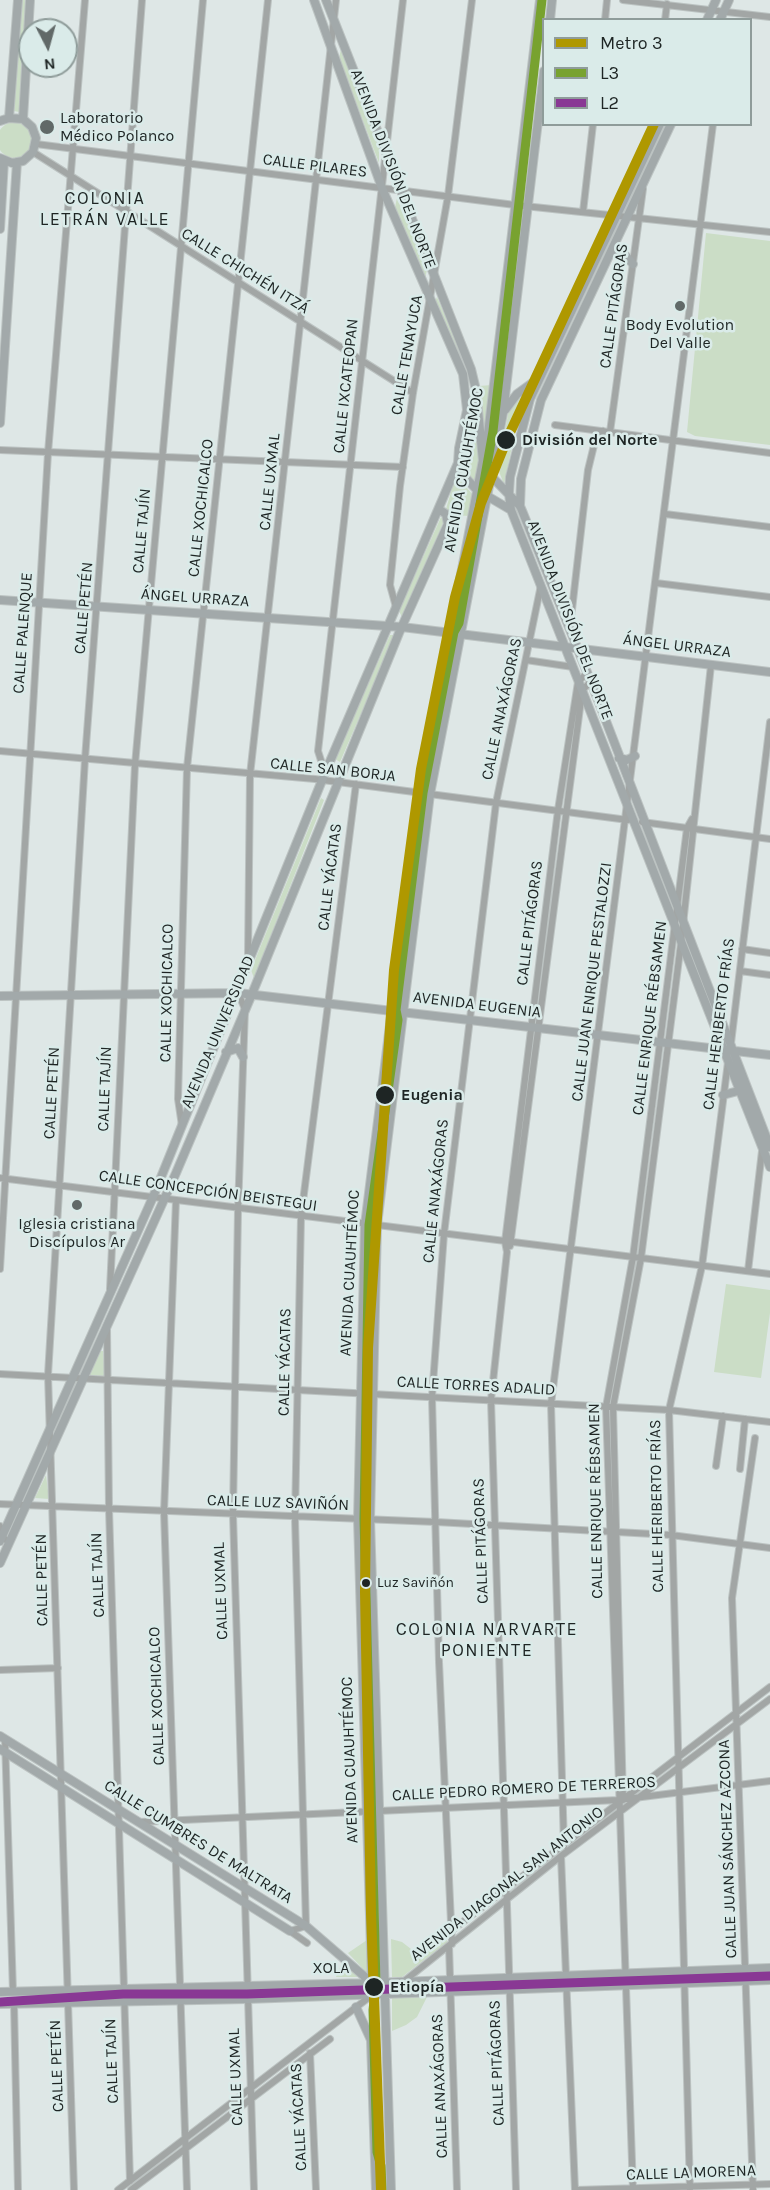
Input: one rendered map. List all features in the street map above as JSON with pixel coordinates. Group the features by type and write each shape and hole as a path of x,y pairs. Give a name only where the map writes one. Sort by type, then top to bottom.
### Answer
{"main road":[{"path":"0,423 16,162 34,148 32,127 23,119 4,120 18,0"},
{"path":"23,119 30,0"},
{"name":"AVENIDA DIVISIÓN DEL NORTE","path":"314,0 382,188 463,374 467,410 458,463 462,474 477,490 511,510 628,808 630,820 726,1049 766,1149 770,1167"},
{"name":"AVENIDA DIVISIÓN DEL NORTE","path":"326,0 471,369 476,390 483,461 492,477 520,506 678,909 738,1091 766,1149"},
{"name":"AVENIDA CUAUHTÉMOC","path":"372,1983 358,1519 364,1225 419,793 483,461 540,0"},
{"path":"550,18 552,0"},
{"path":"708,18 716,0"},
{"path":"722,17 729,0"},
{"name":"AVENIDA CUAUHTÉMOC","path":"391,2190 370,1520 377,1226 430,794 503,412 542,79"},
{"path":"511,510 508,494 525,415 659,126"},
{"path":"520,506 521,479 541,400 670,126"},
{"path":"0,229 2,159 16,162"},
{"path":"611,254 624,254 633,264"},
{"path":"503,412 517,394 556,367"},
{"name":"AVENIDA UNIVERSIDAD","path":"0,1563 4,1540 51,1450 109,1298 238,993 323,776 440,510 458,463"},
{"name":"AVENIDA UNIVERSIDAD","path":"21,1505 50,1429 107,1326 252,994 337,782 448,524 446,514 440,510"},
{"name":"ÁNGEL URRAZA","path":"0,600 388,625 462,632 565,648 770,672"},
{"path":"619,758 627,760 635,756"},
{"name":"AVENIDA EUGENIA","path":"0,996 252,994 770,1055"},
{"path":"226,1052 238,1048 243,1057"},
{"path":"723,1095 738,1091"},
{"name":"CALLE CUMBRES DE MALTRATA","path":"2,1737 135,1822 306,1926 372,1983"},
{"name":"CALLE CUMBRES DE MALTRATA","path":"3,1751 290,1931"},
{"name":"XOLA","path":"0,1992 179,1986 384,1983 770,1968"},
{"name":"XOLA","path":"0,2004 247,1999 770,1980"},
{"path":"356,2007 371,2040 376,2190"}],"street":[{"name":"CALLE PALENQUE","path":"0,1269 3,1179 48,453 86,0"},
{"name":"CALLE PETÉN","path":"74,2190 48,1375 85,759 110,455 142,0"},
{"name":"CALLE TAJÍN","path":"130,2181 109,1509 107,1326 135,765 203,0"},
{"name":"CALLE XOCHICALCO","path":"182,1127 178,1100 187,768 219,459 240,284 267,0"},
{"name":"CALLE UXMAL","path":"248,968 250,775 318,180 336,0"},
{"name":"CALLE IXCATEOPAN","path":"323,776 318,751 403,0"},
{"name":"CALLE TENAYUCA","path":"396,607 390,585 403,467 413,393 448,196 472,0"},
{"path":"605,18 607,0"},
{"path":"622,0 712,9 722,17 770,17"},
{"path":"665,18 667,4"},
{"path":"583,212 593,126"},
{"path":"650,145 653,126"},
{"path":"628,808 713,126"},
{"name":"CALLE PILARES","path":"34,148 74,149 515,205 770,231"},
{"name":"CALLE CHICHÉN ITZÁ","path":"34,148 72,177 128,214 302,321 413,393"},
{"name":"CALLE PITÁGORAS","path":"570,630 588,470 596,437 607,432 644,182"},
{"path":"555,425 770,453"},
{"path":"0,450 403,467"},
{"path":"665,514 770,527"},
{"path":"656,584 770,597"},
{"name":"CALLE ANAXÁGORAS","path":"457,2190 450,1992 451,1931 432,1397 444,1234 496,803 541,585"},
{"path":"526,660 573,667"},
{"name":"CALLE ENRIQUE RÉBSAMEN","path":"665,1042 675,930 692,819 711,665"},
{"path":"580,686 589,678"},
{"name":"CALLE PITÁGORAS","path":"516,2190 490,1400 521,1137 536,1045 535,1027 545,918 558,810 580,686"},
{"name":"CALLE PITÁGORAS","path":"521,1137 528,1044 535,1027 553,919 580,686"},
{"name":"CALLE HERIBERTO FRÍAS","path":"726,1049 740,971 770,722"},
{"name":"CALLE SAN BORJA","path":"0,752 250,775 323,776 337,782 770,839"},
{"name":"CALLE YÁCATAS","path":"306,1926 295,1518 301,1217 356,784"},
{"name":"CALLE JUAN ENRIQUE PESTALOZZI","path":"564,1846 551,1404 599,1034 630,820"},
{"name":"CALLE ENRIQUE RÉBSAMEN","path":"633,2189 619,1815 609,1407 623,1333 641,1258 665,1042 681,943 690,828"},
{"path":"545,918 553,919"},
{"path":"742,949 770,952"},
{"path":"740,971 770,975"},
{"name":"CALLE UXMAL","path":"238,993 245,1009 237,1210 233,1514 254,2190"},
{"path":"528,1044 536,1045"},
{"name":"CALLE HERIBERTO FRÍAS","path":"690,2188 669,1410 702,1266 728,1064"},
{"path":"748,1271 766,1149"},
{"name":"CALLE ENRIQUE RÉBSAMEN","path":"623,1333 627,1288 651,1153"},
{"name":"CALLE CONCEPCIÓN BEISTEGUI","path":"3,1179 176,1200 237,1210 770,1274"},
{"name":"CALLE XOCHICALCO","path":"176,1200 165,1512 187,2190"},
{"path":"627,1288 635,1290"},
{"name":"CALLE TORRES ADALID","path":"0,1374 669,1410 770,1422"},
{"path":"716,1466 723,1416"},
{"path":"740,1469 745,1419"},
{"name":"CALLE JUAN SÁNCHEZ AZCONA","path":"752,2187 732,1598 754,1438"},
{"name":"CALLE LUZ SAVIÑÓN","path":"0,1504 295,1518 436,1522 671,1535 770,1548"},
{"path":"0,1526 4,1540"},
{"path":"0,1670 58,1668"},
{"name":"AVENIDA DIAGONAL SAN ANTONIO","path":"451,1931 770,1687"},
{"name":"AVENIDA DIAGONAL SAN ANTONIO","path":"385,1993 403,1982 561,1856 679,1770 770,1699"},
{"path":"2,1737 13,1992"},
{"name":"CALLE PEDRO ROMERO DE TERREROS","path":"135,1822 367,1810 620,1801 770,1781"},
{"path":"561,1856 575,2190"},
{"path":"290,1931 306,1926"},
{"name":"CALLE CUMBRES DE MALTRATA","path":"290,1931 307,1943"},
{"path":"118,2190 372,1994"},
{"path":"14,2003 18,2190"},
{"path":"130,2190 330,2039"},
{"name":"CALLE YÁCATAS","path":"309,2042 316,2190"},
{"name":"CALLE LA MORENA","path":"575,2190 752,2187 770,2184"}],"green space":[{"path":"22,0 27,0 26,18 21,18"},
{"path":"341,49 379,148 379,163 339,58"},
{"path":"18,56 18,78 21,78 19,112 14,111"},
{"path":"15,122 22,124 31,133 33,140 31,147 22,156 15,158 8,156 -1,147 -1,133 8,124"},
{"path":"397,198 427,270 425,278 395,207"},
{"path":"706,233 770,241 770,445 695,436 687,432"},
{"path":"437,297 471,381 468,384 462,361 434,304"},
{"path":"492,385 485,438 479,386"},
{"path":"471,393 480,464 476,483 467,476 463,464"},
{"path":"523,395 504,484 498,469 509,409"},
{"path":"456,475 473,495 469,516 454,515 446,509"},
{"path":"441,517 444,521 402,617 399,611"},
{"path":"390,635 395,635 340,762 335,759"},
{"path":"321,798 324,800 254,978 251,970"},
{"path":"726,1284 770,1290 770,1313 761,1378 714,1372"},
{"path":"100,1351 103,1351 105,1376 89,1375"},
{"path":"46,1475 49,1499 35,1498"},
{"path":"446,1935 447,1942 402,1977 392,1977 391,1939 402,1942 420,1956"},
{"path":"367,1940 369,1975 348,1953"},
{"path":"343,1960 362,1977 336,1977"},
{"path":"428,1995 417,2017 392,2031 392,1996"}],"metro line":[{"name":"3","path":"381,2190 371,1913 365,1592 368,1348 394,970 421,769 455,597 481,503 507,439 653,126"}],"transit line":[{"name":"L3","path":"382,2190 381,2166 377,2152 373,2010 376,1983 364,1519 369,1225 398,1020 396,1010 423,793 454,632 459,623 493,431 542,0"},
{"name":"L2","path":"0,2002 123,1994 247,1994 770,1976"}],"place":[{"name":"Laboratorio Médico Polanco","path":"47,127"},
{"name":"Body Evolution Del Valle","path":"680,306"},
{"name":"División del Norte","path":"506,440"},
{"name":"Eugenia","path":"385,1095"},
{"name":"Iglesia cristiana Discípulos Ar","path":"77,1205"},
{"name":"Luz Saviñón","path":"366,1583"},
{"name":"Etiopía","path":"374,1987"}],"district":[{"name":"COLONIA LETRÁN VALLE","path":"105,209"},
{"name":"COLONIA NARVARTE PONIENTE","path":"487,1640"}]}
